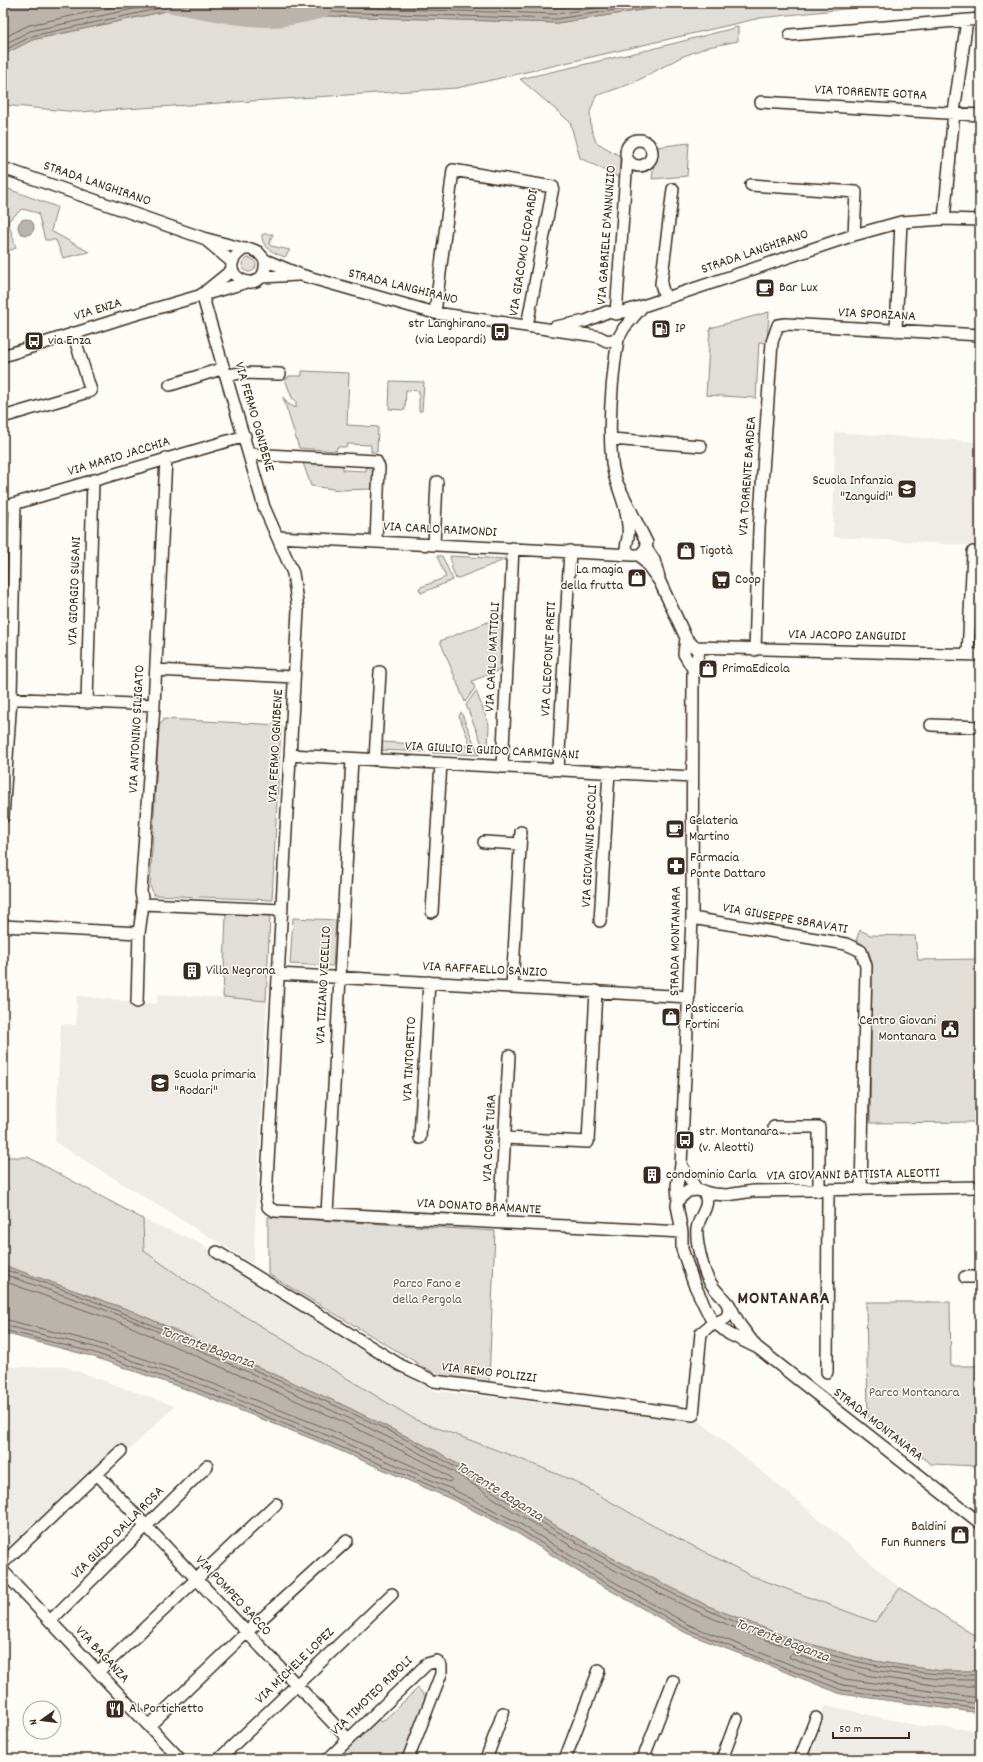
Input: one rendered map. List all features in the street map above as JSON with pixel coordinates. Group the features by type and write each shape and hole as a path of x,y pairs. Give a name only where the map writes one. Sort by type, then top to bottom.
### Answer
{"street":[{"path":"790,34 980,19"},
{"path":"944,219 954,112 967,20"},
{"name":"VIA TORRENTE GOTRA","path":"761,102 954,112 980,115"},
{"name":"VIA GABRIELE D'ANNUNZIO","path":"616,314 627,159"},
{"name":"STRADA LANGHIRANO","path":"3,168 203,238 244,249 251,249 258,252 265,260 301,275 435,313 547,328 608,339 624,328 643,306"},
{"name":"VIA GIACOMO LEOPARDI","path":"435,313 453,170 553,187 527,326"},
{"path":"751,185 856,192 854,235"},
{"path":"665,298 661,284 673,189"},
{"name":"STRADA LANGHIRANO","path":"547,328 586,321 607,312 616,314 643,306 854,235 901,222 944,219 980,220"},
{"path":"896,331 901,222"},
{"name":"STRADA LANGHIRANO","path":"203,238 232,266 237,278 244,283 254,282 262,277 301,275"},
{"path":"232,266 235,255 244,249"},
{"path":"262,277 265,269 265,260"},
{"name":"VIA ENZA","path":"202,294 232,266"},
{"name":"VIA ENZA","path":"3,356 73,333 202,294 244,283"},
{"name":"VIA FERMO OGNIBENE","path":"202,294 245,436 264,507 293,573 298,610 266,1198 268,1207 275,1211"},
{"path":"616,314 622,320 624,328"},
{"path":"599,316 595,322 595,330 608,339"},
{"name":"VIA SPORZANA","path":"775,329 778,325 786,324 980,335"},
{"name":"VIA TORRENTE BARDEA","path":"754,650 759,529 772,342 775,329"},
{"path":"3,418 91,391 73,333"},
{"name":"STRADA MONTANARA","path":"608,339 614,359 611,439 612,463 627,518 626,549 654,560 660,582 690,645 684,654 693,662 692,918 690,997 680,1165 677,1185 678,1212 682,1232 682,1249 688,1270 703,1307 714,1322 733,1336 758,1348 980,1523"},
{"path":"170,385 225,372 280,374"},
{"name":"VIA MARIO JACCHIA","path":"3,508 166,458 245,436"},
{"path":"611,439 701,446"},
{"path":"250,454 374,461 378,463 376,542"},
{"name":"VIA ANTONINO SILIGATO","path":"137,1002 139,934 143,904 141,892 154,705 166,458"},
{"name":"VIA GIORGIO SUSANI","path":"87,703 93,480"},
{"name":"STRADA MONTANARA","path":"616,481 629,504 647,543 639,553"},
{"path":"434,544 438,482"},
{"path":"3,817 15,504"},
{"path":"627,539 633,535 643,537"},
{"name":"VIA CARLO RAIMONDI","path":"277,537 639,553"},
{"name":"VIA CARLO RAIMONDI","path":"602,552 616,548 627,539"},
{"name":"VIA CARLO MATTIOLI","path":"502,766 513,548"},
{"name":"VIA CLEOFONTE PRETI","path":"558,770 570,551"},
{"path":"968,654 973,552"},
{"name":"VIA JACOPO ZANGUIDI","path":"690,645 714,649 980,654"},
{"name":"VIA JACOPO ZANGUIDI","path":"693,662 714,649"},
{"path":"156,670 294,677"},
{"path":"375,760 380,672"},
{"path":"7,698 154,705"},
{"path":"931,725 980,727"},
{"name":"VIA GIULIO E GUIDO CARMIGNANI","path":"290,755 692,777"},
{"name":"VIA TIZIANO VECELLIO","path":"327,1214 352,759"},
{"path":"432,912 441,763"},
{"name":"VIA GIOVANNI BOSCOLI","path":"600,921 609,772"},
{"path":"512,987 521,832"},
{"path":"484,842 520,844"},
{"path":"143,904 282,910"},
{"name":"VIA GIUSEPPE SBRAVATI","path":"692,918 846,944 861,951 866,966 860,1190"},
{"path":"3,926 139,934"},
{"name":"VIA RAFFAELLO SANZIO","path":"278,974 690,997"},
{"name":"VIA TINTORETTO","path":"420,1138 429,982"},
{"path":"505,1138 588,1142 596,991"},
{"name":"VIA COSMÈ TURA","path":"500,1223 509,1056"},
{"path":"774,1127 819,1127 823,1191 827,1372"},
{"path":"680,1165 700,1190 707,1202 706,1210"},
{"name":"VIA GIOVANNI BATTISTA ALEOTTI","path":"700,1190 713,1194 727,1195 752,1191 823,1191 980,1187"},
{"path":"678,1200 688,1192 700,1190"},
{"name":"VIA GIOVANNI BATTISTA ALEOTTI","path":"706,1210 727,1195"},
{"name":"STRADA MONTANARA","path":"706,1210 697,1228 697,1245 710,1284 728,1302 742,1327 758,1348"},
{"name":"VIA DONATO BRAMANTE","path":"275,1211 682,1232"},
{"name":"VIA REMO POLIZZI","path":"217,1252 400,1366 434,1382 693,1415 701,1333 714,1322"},
{"path":"965,1277 980,1277"},
{"path":"714,1322 718,1322 726,1318 729,1311 728,1302"},
{"path":"3,1563 121,1451"},
{"name":"VIA GUIDO DALLA ROSA","path":"50,1621 206,1466"},
{"name":"VIA POMPEO SACCO","path":"97,1474 348,1740"},
{"path":"98,1672 276,1504"},
{"path":"149,1726 247,1632 347,1541"},
{"name":"VIA BAGANZA","path":"3,1571 180,1759"},
{"name":"VIA MICHELE LOPEZ","path":"219,1759 392,1594"},
{"name":"VIA TIMOTEO RIBOLI","path":"328,1759 426,1665 433,1661 440,1663 442,1668 441,1674 408,1759"},
{"path":"565,1759 599,1670"},
{"path":"643,1759 673,1681"},
{"path":"486,1759 503,1713"},
{"path":"800,1759 816,1718"},
{"path":"722,1759 737,1719"}],"shaded area":[{"name":"Scuola Infanzia \"Zanguidi\"","path":"835,432 980,442 980,546 833,537"},
{"name":"Scuola primaria \"Rodari\"","path":"158,994 267,1001 253,1264 55,1142 61,1024 76,1025 77,996 157,1004"},
{"path":"143,1219 196,1241 434,1391 697,1419 799,1502 900,1588 875,1622 752,1576 648,1523 574,1481 518,1458 416,1420 188,1282 144,1251"},
{"path":"3,1367 65,1367 175,1406 7,1567 3,1563"},
{"path":"825,1705 920,1726 980,1730 980,1759 805,1759"}],"green space":[{"path":"688,3 902,3 760,18 457,88 78,112 3,105 3,55 32,40 166,11 557,23"},
{"path":"738,27 738,41 708,47 681,57 633,83 596,96 590,112 591,128 596,142 620,156 620,178 580,158 570,122 520,79 648,50"},
{"path":"689,143 687,176 652,179 656,147"},
{"path":"3,187 57,207 51,231 89,252 63,258 56,240 45,240 38,213 22,209 8,221 16,248 3,253"},
{"path":"273,234 269,244 271,246 290,250 285,257 266,247 262,240 262,235"},
{"path":"246,258 252,258 256,262 256,268 252,272 246,272 242,268 242,262"},
{"path":"769,312 767,343 759,342 756,398 706,395 710,328"},
{"path":"302,371 349,373 347,425 378,427 377,452 371,452 371,445 347,444 347,447 337,447 336,451 299,448 283,397 288,404 296,408 296,401 292,398 285,379 289,376 302,376"},
{"path":"390,381 424,382 422,411 419,411 419,391 406,390 405,410 389,409"},
{"path":"302,460 324,461 324,464 343,466 343,470 366,471 367,464 371,465 375,472 373,472 372,489 340,490 311,486"},
{"path":"437,556 442,556 453,580 421,593 419,588 446,577"},
{"path":"450,556 506,559 506,561 504,560 456,579 451,566"},
{"path":"978,562 980,562 980,613 975,613"},
{"path":"503,616 500,670 472,681 475,688 465,702 440,641"},
{"path":"476,691 489,724 488,749 484,749 466,705"},
{"path":"461,712 479,755 432,753 439,745 471,746 459,716"},
{"path":"164,719 281,725 272,900 154,895 150,886 159,726"},
{"path":"382,742 419,744 425,752 381,750"},
{"path":"226,914 270,916 266,1001 223,997"},
{"path":"293,918 336,920 333,966 290,964"},
{"path":"860,930 870,935 915,936 918,960 980,959 980,1122 870,1123 872,964 870,956 863,944 856,940"},
{"path":"3,1157 28,1157 143,1219 144,1251 188,1282 416,1420 518,1458 574,1481 648,1523 752,1576 875,1622 900,1588 980,1639 980,1671 941,1671 867,1660 789,1638 708,1606 614,1559 530,1511 438,1452 341,1404 132,1311 3,1265"},
{"name":"Parco Fano e della Pergola","path":"268,1217 495,1231 489,1382 439,1376 268,1274"},
{"name":"Parco Montanara","path":"866,1302 950,1302 951,1366 980,1366 980,1466 931,1464 868,1417"},
{"path":"418,1688 426,1697 420,1711 423,1712 405,1759 332,1759 375,1723 374,1719 382,1722"}],"water":[{"path":"3,3 688,3 557,23 166,11 32,40 3,55"},
{"path":"26,219 32,221 34,227 32,233 26,235 20,233 18,227 20,221"},
{"name":"Torrente Baganza","path":"3,1265 132,1311 341,1404 438,1452 530,1511 614,1559 708,1606 789,1638 867,1660 941,1671 980,1671 980,1713 841,1694 686,1633 585,1576 514,1531 451,1499 320,1442 191,1391 91,1356 3,1333"}],"waterway":[{"path":"167,3 230,15 255,18 275,18 322,9"}],"place":[{"name":"Bar Lux","path":"765,288"},
{"name":"IP","path":"661,329"},
{"name":"str Langhirano (via Leopardi)","path":"500,332"},
{"name":"via Enza","path":"34,341"},
{"name":"Scuola Infanzia \"Zanguidi\"","path":"907,489"},
{"name":"Tigotà","path":"686,551"},
{"name":"La magia della frutta","path":"637,578"},
{"name":"Coop","path":"721,580"},
{"name":"PrimaEdicola","path":"708,669"},
{"name":"Gelateria Martino","path":"675,829"},
{"name":"Farmacia Ponte Dattaro","path":"676,866"},
{"name":"Villa Negrona","path":"192,971"},
{"name":"Pasticceria Fortini","path":"671,1017"},
{"name":"Centro Giovani Montanara","path":"950,1029"},
{"name":"Scuola primaria \"Rodari\"","path":"160,1083"},
{"name":"str. Montanara (v. Aleotti)","path":"685,1140"},
{"name":"condominio Carla","path":"652,1175"},
{"name":"Baldini Fun Runners","path":"960,1535"},
{"name":"Al Portichetto","path":"115,1709"}],"district":[{"name":"MONTANARA","path":"784,1299"}]}
